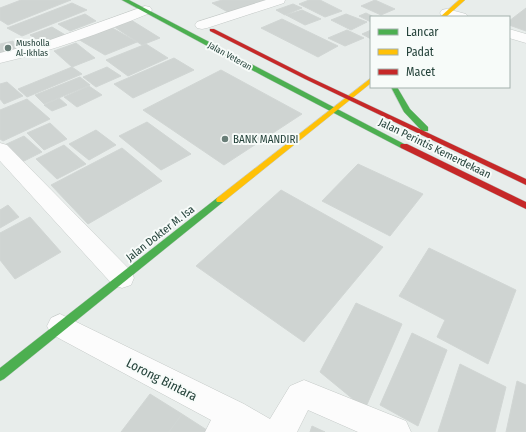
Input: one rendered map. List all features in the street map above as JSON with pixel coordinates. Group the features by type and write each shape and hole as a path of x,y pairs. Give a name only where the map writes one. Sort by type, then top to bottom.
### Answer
{"main road":[{"name":"Jalan Veteran","path":"125,0 334,111"},
{"path":"445,15 462,0"},
{"name":"Jalan Veteran","path":"198,23 350,99 526,182"},
{"name":"Jalan Dokter M. Isa","path":"0,375 60,326 350,99 370,81"},
{"path":"394,88 398,97 409,114 438,140"},
{"name":"Jalan Perintis Kemerdekaan","path":"334,111 526,206"}],"street":[{"name":"Jalan Veteran","path":"198,23 279,0"},
{"path":"0,58 59,44 145,10"},
{"path":"510,33 526,38"},
{"path":"0,149 122,278"},
{"name":"Lorong Bintara","path":"60,326 227,424 262,432"},
{"path":"280,432 300,396 304,394 395,432"}],"building":[{"path":"21,0 71,0 8,25 0,20 0,8"},
{"path":"222,0 273,0 233,15 212,3"},
{"path":"309,0 320,0 342,11 325,17 299,4"},
{"path":"375,0 395,9 381,15 361,6"},
{"path":"72,3 87,10 22,36 7,28"},
{"path":"293,4 302,8 285,15 276,10"},
{"path":"526,8 526,31 510,25 510,20"},
{"path":"302,10 321,19 305,25 286,15"},
{"path":"366,13 372,16 370,16 370,22 359,16"},
{"path":"85,14 96,21 70,31 58,24"},
{"path":"346,14 367,22 351,30 331,20"},
{"path":"282,19 338,46 318,57 261,28"},
{"path":"131,20 160,38 142,45 113,26"},
{"path":"109,26 137,42 105,55 78,39"},
{"path":"52,27 67,36 45,45 30,35"},
{"path":"347,30 364,38 345,46 328,38"},
{"path":"370,30 370,38 362,34"},
{"name":"Musholla Al-Ikhlas","path":"13,41 17,52 0,56 0,44"},
{"path":"76,43 95,58 72,67 54,51"},
{"path":"146,44 168,58 128,76 106,60"},
{"path":"174,58 194,70 133,98 114,84"},
{"path":"72,67 82,74 27,97 18,89"},
{"path":"107,67 121,76 96,87 83,77"},
{"name":"BANK MANDIRI","path":"221,70 302,114 224,165 143,110"},
{"path":"80,77 90,85 44,104 35,95"},
{"path":"7,82 23,96 4,104 0,99 0,84"},
{"path":"89,86 102,95 77,107 64,97"},
{"path":"59,98 67,105 52,111 44,105"},
{"path":"27,99 50,119 3,141 0,139 0,110"},
{"path":"147,122 191,154 161,170 119,136"},
{"path":"50,123 67,139 44,150 27,133"},
{"path":"96,130 116,145 89,160 69,144"},
{"path":"24,136 42,152 18,164 0,147"},
{"path":"64,145 86,164 57,179 36,159"},
{"path":"122,148 162,181 88,224 51,185"},
{"path":"358,164 423,194 390,236 322,201"},
{"path":"281,190 383,247 304,342 196,266"},
{"path":"8,205 19,217 0,228 0,210"},
{"path":"30,217 61,252 15,279 0,260 0,233"},
{"path":"429,248 516,290 488,364 437,337 445,320 399,296"},
{"path":"356,303 402,324 365,409 320,372"},
{"path":"412,333 447,350 418,426 380,405"},
{"path":"460,364 506,387 495,432 438,432"},
{"path":"517,381 526,385 526,432 506,432"},
{"path":"150,394 182,414 169,432 121,432"},
{"path":"182,414 210,432 169,432"},
{"path":"312,426 325,432 310,432"}],"traffic: fast":[{"path":"125,0 267,76 404,146"},
{"path":"395,88 407,110 425,129"},
{"path":"0,375 220,200"}],"traffic: slow":[{"path":"444,16 462,0"},
{"path":"220,200 370,81"}],"traffic: jam":[{"path":"212,30 307,78 526,182"},
{"path":"404,146 526,206"}],"place":[{"name":"Musholla Al-Ikhlas","path":"8,48"},
{"name":"BANK MANDIRI","path":"225,139"}]}
